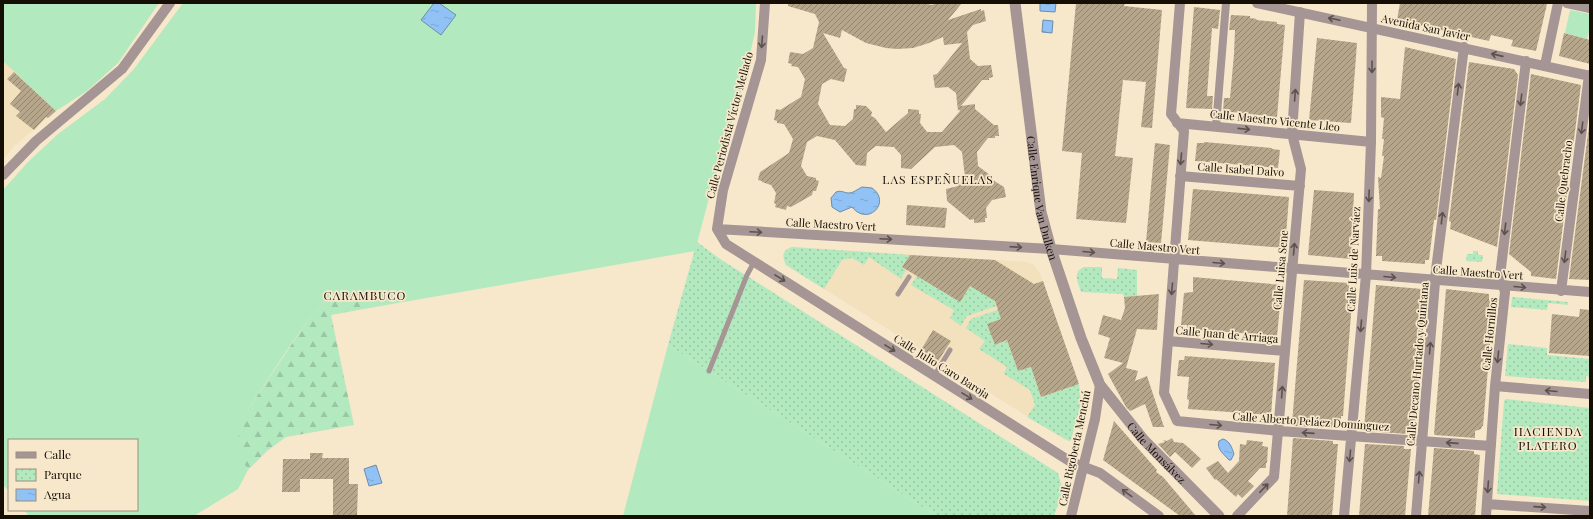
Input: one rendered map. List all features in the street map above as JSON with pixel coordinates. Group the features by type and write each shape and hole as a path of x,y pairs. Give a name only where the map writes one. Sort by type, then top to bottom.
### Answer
{"street":[{"path":"3,175 36,141 122,69 170,3"},
{"name":"Calle Periodista Víctor Mellado","path":"718,229 723,190 761,60 765,3"},
{"name":"Calle Enrique Van Dulken","path":"1015,3 1041,212 1051,249 1081,338 1100,385"},
{"path":"1168,341 1184,131 1170,114 1180,3"},
{"path":"1216,126 1226,3"},
{"name":"Avenida San Javier","path":"1257,3 1545,64 1590,75"},
{"name":"Calle Luis de Narváez","path":"1344,516 1366,275 1371,142 1372,3"},
{"path":"1545,64 1558,3"},
{"path":"1567,3 1590,8"},
{"name":"Calle Luisa Sene","path":"1237,516 1274,478 1301,169 1292,134 1300,12"},
{"name":"Calle Decano Hurtado y Quintana","path":"1416,516 1441,229 1464,47"},
{"name":"Calle Hornillos","path":"1486,516 1495,386 1505,292 1500,276 1526,61"},
{"name":"Calle Quebracho","path":"1561,291 1590,75"},
{"name":"Calle Maestro Vicente Lleo","path":"1177,123 1371,142"},
{"name":"Calle Isabel Dalvo","path":"1180,176 1300,186"},
{"name":"Calle Maestro Vert","path":"718,229 1051,249 1503,285 1561,291 1590,292"},
{"name":"Calle Julio Caro Baroja","path":"718,229 726,244 1071,462 1100,473 1159,516"},
{"name":"Calle Juan de Arriaga","path":"1168,341 1285,351"},
{"name":"Calle Alberto Peláez Domínguez","path":"1168,341 1164,393 1177,421 1279,431 1491,446"},
{"name":"Calle Rigoberta Menchú","path":"1071,516 1095,419 1100,385"},
{"name":"Calle Monsálvez","path":"1100,385 1143,439 1219,516"},
{"path":"1495,386 1590,394"},
{"path":"1487,504 1571,513 1590,511"}],"lane":[{"path":"709,371 747,275 754,262"},
{"path":"898,294 909,277"},
{"path":"934,376 950,350"}],"shaded area":[{"path":"3,61 56,111 15,145 3,160"},
{"path":"792,247 1027,262 1034,265 1040,274 1080,388 1081,404 1071,440 1065,440 786,265 783,254 786,249"}],"green space":[{"path":"3,3 159,3 118,63 87,91 56,111 3,61"},
{"path":"183,3 434,3 421,20 455,15 439,3 756,3 755,32 743,85 709,198 695,251 375,307 347,290 327,300 308,320 249,408 236,445 248,470 238,489 194,516 29,516 25,511 138,511 138,439 8,439 8,490 3,485 3,190 28,162 58,134 105,99 134,69"},
{"path":"1570,10 1590,14 1590,28 1587,39 1565,33"},
{"path":"697,242 720,259 1058,473 1063,491 1054,516 937,516 668,345"},
{"path":"792,247 910,255 902,267 906,270 901,279 869,257 864,265 852,258 842,260 824,289 786,265 784,254 786,250"},
{"path":"1473,251 1478,251 1478,255 1483,255 1482,262 1466,261 1467,254 1473,254"},
{"path":"1084,267 1102,267 1102,278 1117,279 1118,268 1137,270 1137,296 1124,297 1123,294 1081,292 1077,281 1077,274 1080,269"},
{"path":"917,276 960,302 975,278 992,294 996,306 967,316 961,326 950,318 954,310 911,285"},
{"path":"347,290 375,307 331,315 354,425 286,437 267,451 248,470 235,445 249,408 308,320 327,300"},
{"path":"1512,297 1568,302 1568,305 1548,303 1547,310 1511,307"},
{"path":"1018,303 1022,312 987,324 995,345 1044,328 1011,351 1018,371 1055,359 1058,368 1034,377 1041,397 1079,384 1081,404 1071,440 1069,441 1027,417 1035,405 1030,390 1004,374 1007,367 979,349 985,341 966,328 971,319"},
{"path":"1508,344 1547,348 1547,355 1590,359 1590,377 1586,376 1586,382 1505,376"},
{"path":"668,345 937,516 623,516"},
{"path":"1506,399 1590,408 1590,501 1497,494 1504,401"}],"water":[{"path":"434,3 439,3 456,15 441,35 421,20"},
{"path":"1040,3 1056,3 1055,12 1040,11"},
{"path":"1043,20 1053,21 1052,33 1042,32"},
{"path":"862,187 872,188 878,194 880,200 876,210 865,214 858,212 852,207 840,212 832,207 831,198 836,192 840,191 851,193"},
{"path":"1223,439 1229,443 1234,454 1231,460 1229,460 1223,453 1218,444 1219,441"},
{"path":"376,465 382,483 369,486 364,469"}],"building":[{"path":"788,3 926,3 931,5 938,3 962,3 948,20 981,9 981,11 984,10 986,21 973,25 967,32 970,59 978,66 991,65 993,77 989,78 989,80 982,80 961,106 975,104 975,109 994,125 998,125 999,136 995,136 995,138 988,138 977,152 978,166 990,175 988,177 1004,187 1006,197 992,200 986,208 987,218 985,218 985,222 974,223 974,219 970,220 947,201 946,189 958,186 965,177 962,152 954,145 935,147 911,169 901,168 901,155 894,147 876,146 867,153 866,166 856,165 835,140 817,136 807,142 801,166 807,176 816,178 816,180 819,181 816,191 813,191 812,195 791,207 787,206 786,210 775,207 776,204 774,203 776,193 771,185 758,180 760,172 789,153 793,139 784,124 777,123 777,121 774,120 776,109 780,110 801,97 805,79 798,67 791,66 792,64 788,63 790,52 803,54 813,48 819,22 815,14 788,6","holes":["842,30 866,43 897,49 913,48 943,37 944,45 962,43 937,74 933,75 935,88 948,87 956,93 958,111 959,109 960,111 942,132 927,132 920,123 921,114 919,114 919,110 908,109 908,113 886,132 875,118 871,116 872,112 866,106 856,105 853,119 845,126 830,125 818,104 822,84 831,79 844,82 847,69 844,68 823,33 840,38"]},
{"path":"1076,3 1125,3 1124,6 1162,10 1152,128 1141,127 1146,82 1123,80 1115,156 1133,158 1126,223 1076,219 1082,153 1062,151"},
{"path":"1400,3 1547,4 1536,51 1511,46 1513,40 1491,35 1489,41 1397,20"},
{"path":"1194,7 1220,10 1218,29 1212,28 1207,96 1213,96 1212,109 1186,108"},
{"path":"1231,15 1250,16 1250,18 1257,19 1256,20 1277,22 1277,24 1285,25 1277,117 1223,111 1224,98 1230,98 1234,54 1235,30 1229,30"},
{"path":"1564,33 1590,40 1590,64 1559,56"},
{"path":"1317,38 1357,43 1351,123 1309,120"},
{"path":"1405,47 1456,59 1436,220 1434,220 1429,260 1425,260 1425,264 1382,261 1382,256 1376,256 1378,209 1380,209 1378,177 1381,178 1384,156 1382,156 1384,118 1381,117 1381,97 1400,99"},
{"path":"1469,62 1514,69 1518,75 1497,247 1450,229 1451,222 1449,221"},
{"path":"14,72 56,111 48,118 46,117 34,130 16,116 20,112 10,104 21,91 7,79"},
{"path":"1531,74 1581,85 1556,279 1531,276 1531,272 1509,254"},
{"path":"1590,118 1590,280 1569,279"},
{"path":"1204,142 1280,150 1278,168 1195,161 1197,143"},
{"path":"1155,143 1170,145 1161,243 1146,242"},
{"path":"1193,189 1289,197 1285,248 1188,240"},
{"path":"1314,190 1354,193 1351,259 1308,255"},
{"path":"907,205 947,208 945,228 906,225"},
{"path":"910,255 995,260 1034,284 1043,281 1079,384 1041,397 1031,367 1018,371 1007,340 995,345 987,324 1001,319 995,301 970,286 960,302 902,267"},
{"path":"1193,277 1282,285 1277,336 1187,329 1187,325 1181,325 1184,293 1193,292"},
{"path":"1304,280 1349,283 1349,288 1353,289 1343,416 1341,416 1341,419 1338,418 1337,421 1335,421 1334,428 1294,426 1294,423 1292,423"},
{"path":"1376,285 1422,289 1421,293 1426,294 1415,424 1410,424 1407,434 1366,431 1366,428 1364,428"},
{"path":"1446,289 1489,294 1489,300 1494,300 1483,426 1481,429 1475,431 1475,438 1434,434"},
{"path":"1159,294 1157,330 1137,329 1126,368 1138,371 1135,381 1147,376 1164,427 1153,427 1145,404 1130,411 1126,407 1108,374 1123,363 1104,358 1110,338 1098,334 1103,315 1121,320 1125,308 1124,297"},
{"path":"1580,309 1590,310 1590,356 1549,353 1552,314 1579,317"},
{"path":"933,330 951,341 938,361 921,350"},
{"path":"1185,356 1275,363 1271,415 1188,409 1189,400 1187,399 1189,377 1177,376 1179,360 1184,360"},
{"path":"1114,421 1157,470 1156,472 1163,477 1196,516 1180,516 1103,460"},
{"path":"1172,438 1174,442 1183,443 1201,459 1192,468 1175,452 1170,457 1158,444 1165,442 1163,440 1167,441"},
{"path":"1293,438 1333,441 1333,444 1338,444 1332,516 1287,516"},
{"path":"1247,440 1263,442 1262,446 1268,447 1267,463 1266,468 1260,468 1248,481 1254,486 1242,498 1238,494 1236,497 1216,479 1215,480 1206,468 1218,461 1228,473 1239,461 1240,444 1246,445"},
{"path":"1365,444 1404,446 1404,449 1411,449 1405,516 1359,516"},
{"path":"1434,448 1474,451 1474,454 1480,455 1475,516 1428,516"},
{"path":"310,453 323,453 322,458 349,458 349,484 358,484 357,516 333,516 333,479 300,479 300,492 282,492 283,459 310,459"}],"district":[{"name":"LAS ESPEÑUELAS","path":"938,179"},
{"name":"CARAMBUCO","path":"365,295"},
{"name":"HACIENDA PLATERO","path":"1548,438"}]}
